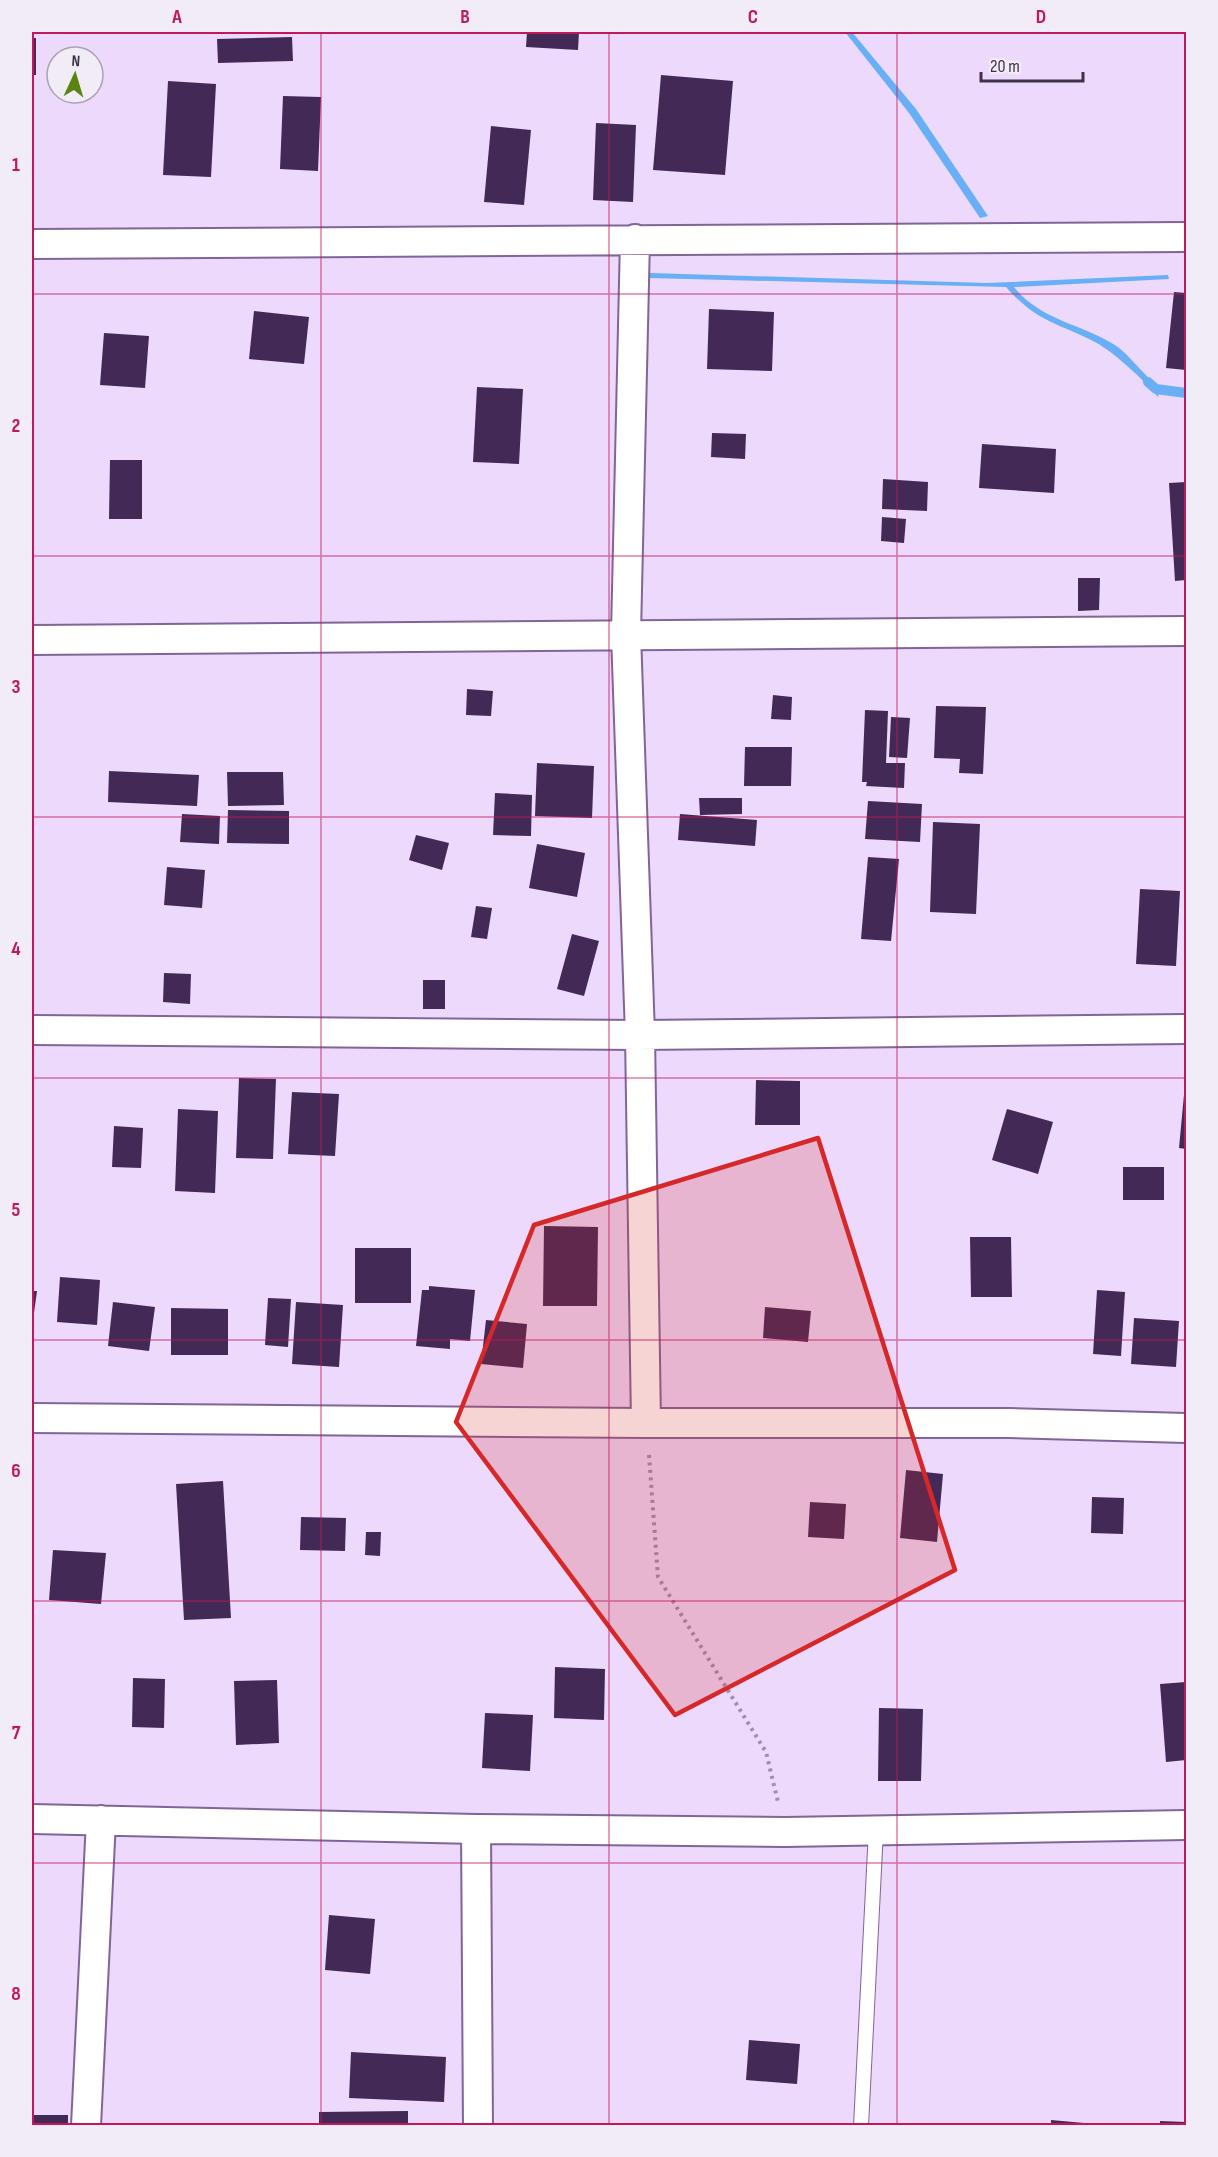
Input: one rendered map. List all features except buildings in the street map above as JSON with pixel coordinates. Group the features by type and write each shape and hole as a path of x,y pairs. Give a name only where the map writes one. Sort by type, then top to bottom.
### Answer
{"street":[{"path":"32,243 1186,237"},
{"path":"635,239 626,634 640,1035 646,1423"},
{"path":"32,640 1186,630"},
{"path":"32,1030 640,1035 1186,1029"},
{"path":"32,1418 646,1423 1009,1422 1186,1428"},
{"path":"32,1819 476,1829 785,1832 1186,1825"},
{"path":"86,2126 101,1820"},
{"path":"476,1829 478,2126"}],"lane":[{"path":"861,2126 876,1830"}],"path":[{"path":"646,1423 658,1576 766,1752 785,1832"}],"highlighted area":[{"path":"818,1138 955,1570 675,1715 456,1422 534,1225"}],"water":[{"path":"845,32 852,32 916,109 988,216 980,218 909,113"},
{"path":"650,273 987,283 1168,275 1169,279 1014,287 1036,307 1115,345 1160,388 1158,397 1108,350 1036,314 1006,287 650,278"}],"waterway":[{"path":"1148,382 1156,389 1186,393"}]}
